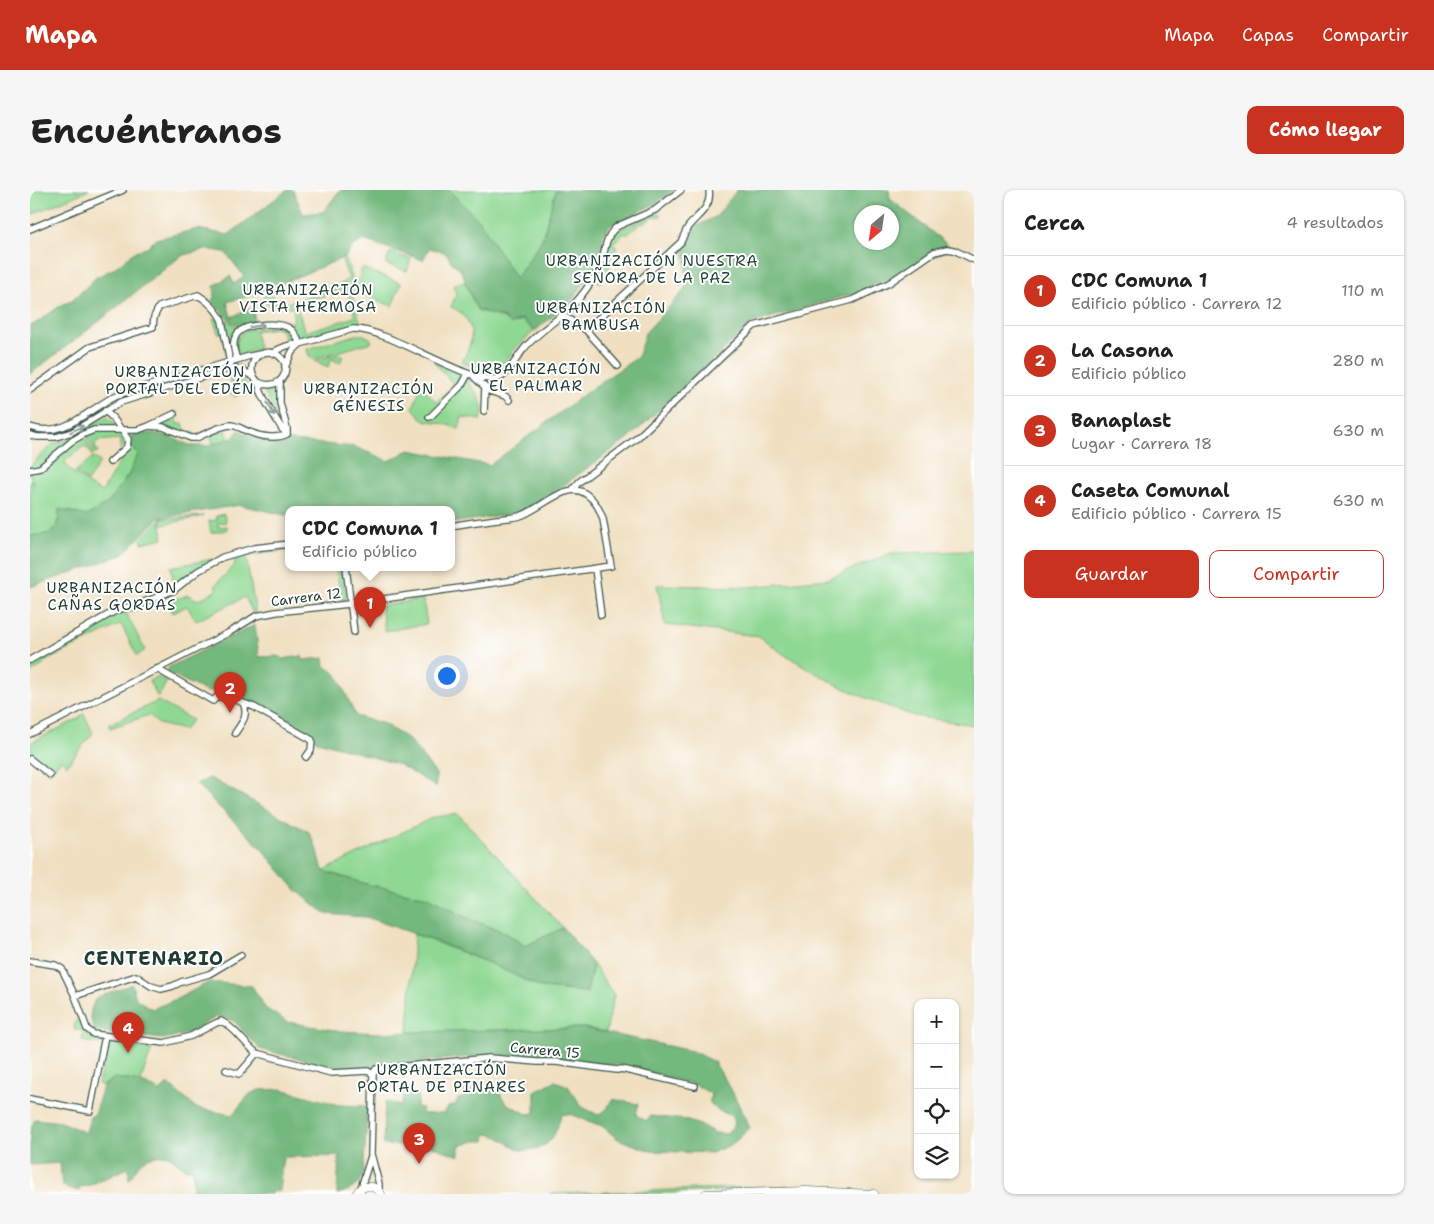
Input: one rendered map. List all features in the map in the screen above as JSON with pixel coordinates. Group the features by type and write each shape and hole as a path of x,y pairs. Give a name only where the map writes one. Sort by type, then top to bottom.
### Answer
{"main road":[{"path":"358,1191 371,1186 382,1193"},
{"path":"704,1194 806,1191 874,1194"}],"street":[{"path":"30,229 123,190"},
{"path":"273,353 280,348 294,344 353,329 361,329 393,340 471,374 490,380 498,378 505,375 526,346 574,304 600,268 608,236 613,230 655,210 681,190"},
{"path":"586,330 681,242 687,229 705,209 710,200 709,190"},
{"path":"455,525 520,516 553,497 573,489 579,482 637,438 754,326 852,300 889,283 934,252 940,250 954,250 974,260"},
{"path":"30,390 90,347 153,327 154,317 159,307 198,295 204,298 220,316 233,363 264,385 270,386 280,382"},
{"path":"562,315 586,330 618,366"},
{"path":"233,363 234,341 239,333 249,327 280,325 292,330 300,344"},
{"path":"287,434 280,403 280,382 292,352 300,344"},
{"path":"30,435 56,437 72,432 121,402 250,356 266,352 273,353 279,356 285,367"},
{"path":"260,354 252,364 252,371 261,392 282,429 287,434"},
{"path":"30,427 38,430 56,430 75,422 117,395 233,363"},
{"path":"471,374 485,387 494,393 505,396 509,400"},
{"path":"429,417 471,374"},
{"path":"484,411 485,387"},
{"path":"105,411 113,418 128,439 127,448 110,462"},
{"path":"30,470 40,468 72,440 94,430 138,430 174,414"},
{"path":"149,426 172,430 191,438 230,425 257,434 281,437 287,434"},
{"name":"Carrera 12","path":"30,734 230,632 256,616 611,566 603,518 600,511 592,498 582,491 573,489"},
{"path":"30,660 115,611 174,590 198,571 223,557 254,548 285,544"},
{"path":"595,568 601,615"},
{"path":"346,571 349,604 354,632"},
{"path":"157,669 213,701 218,696 226,694 242,703 249,704 312,740 311,750 306,757"},
{"path":"235,733 246,713 242,703"},
{"path":"30,759 50,775"},
{"path":"75,996 136,976 151,986 161,989 208,974 241,955"},
{"path":"30,961 56,965 62,969 75,996 87,1029 93,1034 164,1043 191,1036 221,1021 233,1029 257,1053 331,1073 368,1071 373,1074 372,1154 382,1193"},
{"path":"30,1099 90,1111 106,1036"},
{"path":"226,1070 239,1074 257,1053"},
{"name":"Carrera 15","path":"373,1074 376,1069 490,1058 556,1062 621,1069 694,1086"},
{"path":"358,1191 372,1154"}],"green space":[{"path":"30,190 89,190 30,215"},
{"path":"287,190 293,190 303,214 323,212 340,190 449,190 481,223 516,279 542,240 556,190 674,190 651,206 609,226 604,233 596,266 573,299 535,331 522,319 511,324 504,318 477,309 464,276 458,267 452,263 447,254 442,251 429,248 423,260 364,240 353,246 345,257 256,294 227,302 231,317 253,308 255,323 241,328 228,319 212,301 215,295 214,286 230,276 234,284 244,276 225,252 206,249 181,256 30,374 30,324 33,325 63,304 72,301 95,278 113,269 136,251 147,248 156,239 198,229 228,235"},
{"path":"446,190 556,190 542,240 516,279"},
{"path":"737,190 889,190 890,199 898,205 854,205 854,250 899,250 899,206 952,248 865,290 752,323 630,437 549,496 518,513 455,522 455,506 285,506 285,515 240,505 159,518 122,555 30,587 30,537 53,531 58,520 59,509 87,516 108,503 129,474 138,454 131,445 130,438 132,435 154,433 192,446 207,446 233,438 239,430 252,437 355,447 389,461 409,450 490,465 595,386 638,357 645,333 687,285 684,242 693,228 717,216"},
{"path":"659,213 661,216 641,223 627,235 625,233 613,243 617,249 610,255 610,268 603,275 605,278 600,283 597,281 607,263 610,242 614,234 618,230"},
{"path":"390,252 411,259 407,271 386,264"},
{"path":"345,257 352,276 351,289 361,325 348,326 300,339 297,334 267,322 293,323 294,308 265,303 263,295 271,291 276,304 285,304 343,283 345,289 296,304 305,332 355,317 344,281 349,279 342,260"},
{"path":"362,268 401,283 392,306 354,291"},
{"path":"465,282 477,310 504,319 510,325 522,320 534,331 513,351 502,367 496,372 486,372 462,362 469,348 471,329 464,316 451,307 456,295 454,285"},
{"path":"213,318 232,323 238,330 234,358 228,360 222,333 218,333"},
{"path":"262,327 277,327 285,329 295,339 294,341 286,342 282,331 276,328 255,331 259,349 237,354 237,341 241,334 245,331"},
{"path":"356,335 364,335 370,338 372,342 313,359 309,356 307,349"},
{"path":"338,354 343,356 340,363 331,359 328,367 314,361"},
{"path":"434,362 462,374 479,396 483,410 481,420 462,417 459,429 423,420 413,408 421,386 436,402 454,385"},
{"path":"229,375 239,377 247,384 238,390 240,394 235,397 231,394 230,390 233,389"},
{"path":"265,389 276,389 277,404 284,428 264,392"},
{"path":"107,416 116,425 125,440 124,446 120,450 121,441 119,439 97,441 95,444 98,452 96,454 84,431"},
{"path":"176,416 178,424 183,423 186,434 159,425"},
{"path":"226,430 229,439 213,444 210,435"},
{"path":"192,432 196,435 192,436 186,434"},
{"path":"83,435 94,454 92,456 88,448 86,449 84,446 66,460 65,463 72,472 87,482 87,484 102,492 120,461 118,460 128,452 131,445 138,454 129,474 108,503 87,516 59,509 58,520 53,531 30,537 30,480 35,485 30,478 30,466 54,443"},
{"path":"93,457 100,462 88,481 75,472"},
{"path":"224,514 226,522 218,523 218,527 227,526 227,530 211,533 209,521 217,520 216,516"},
{"path":"204,516 162,525 161,519"},
{"path":"160,520 163,538 142,543 141,539"},
{"path":"285,550 246,556 256,615 254,615 245,597 196,621 187,606 173,613 169,604 173,603 173,600 188,595 198,600 217,590 215,585 235,565 234,560 244,555"},
{"path":"974,551 974,725 914,716 866,698 835,684 782,653 759,636 665,625 657,585 749,587 827,579 892,553"},
{"path":"212,559 212,561 174,585 171,567"},
{"path":"337,571 342,571 346,600 341,600"},
{"path":"166,597 148,607 126,613 145,650 137,656 121,624 44,662 42,666 30,673 30,663 115,614"},
{"path":"423,599 427,624 385,631 381,606"},
{"path":"255,625 259,657 279,656 282,659 302,656 303,660 324,658 325,666 337,675 356,716 384,724 409,740 436,774 436,787 400,765 318,741 254,704 222,689 207,692 167,672 169,667"},
{"path":"157,677 167,681 159,696 157,696 149,681"},
{"path":"158,701 192,720 184,730 158,724 149,715 110,728 109,724"},
{"path":"84,714 93,733 67,765 61,760 50,773 30,757 30,743 80,718"},
{"path":"210,778 309,832 318,851 323,871 370,885 428,897 465,917 506,933 525,946 563,928 593,964 587,992 542,988 438,942 366,917 326,914 296,890 261,848 196,784"},
{"path":"458,814 563,928 525,946 506,933 465,917 428,897 370,885 323,871 434,817"},
{"path":"414,934 489,963 542,988 587,992 593,964 614,995 606,1032 583,1028 408,1032"},
{"path":"209,982 252,986 265,1008 287,1022 340,1031 379,1033 583,1028 692,1051 714,1062 731,1089 750,1128 732,1144 712,1153 651,1151 618,1139 602,1126 569,1114 561,1115 553,1137 545,1145 529,1150 517,1148 496,1136 486,1134 485,1141 475,1141 459,1146 459,1156 426,1144 383,1145 385,1101 401,1106 403,1096 418,1095 417,1107 422,1108 422,1114 444,1113 448,1107 455,1105 458,1099 465,1097 464,1091 496,1088 506,1103 527,1114 535,1113 535,1091 555,1081 568,1086 582,1107 598,1115 607,1109 612,1099 638,1104 636,1115 646,1121 650,1116 685,1120 703,1126 715,1133 727,1134 735,1124 733,1116 717,1110 709,1102 711,1094 696,1085 621,1065 490,1055 360,1067 333,1067 260,1049 234,1021 218,1016 189,1033 163,1039 95,1031 91,1014 96,998 132,984 136,999 152,1009 179,998"},
{"path":"76,1020 80,1021 89,1036 101,1039 100,1044 82,1041 83,1031 74,1029"},
{"path":"109,1041 152,1049 140,1082 115,1078 103,1086 98,1084"},
{"path":"115,1078 140,1082 160,1091 168,1084 196,1108 232,1115 250,1094 259,1090 281,1089 339,1105 368,1106 363,1174 353,1188 337,1194 339,1156 283,1157 280,1191 272,1191 271,1194 193,1194 193,1170 184,1168 168,1155 144,1160 129,1180 128,1168 88,1186 79,1187 79,1191 62,1186 60,1163 30,1165 30,1132 35,1119 61,1122 86,1133 90,1117 95,1114 103,1086"},
{"path":"789,1186 787,1188 671,1193 549,1194"}],"place":[{"name":"CDC Comuna 1","path":"370,628"},
{"name":"La Casona","path":"230,713"},
{"name":"Caseta Comunal","path":"128,1053"},
{"name":"Banaplast","path":"419,1164"}],"district":[{"name":"URBANIZACIÓN NUESTRA SEÑORA DE LA PAZ","path":"652,270"},
{"name":"URBANIZACIÓN VISTA HERMOSA","path":"308,298"},
{"name":"URBANIZACIÓN BAMBUSA","path":"601,316"},
{"name":"URBANIZACIÓN EL PALMAR","path":"536,378"},
{"name":"URBANIZACIÓN PORTAL DEL EDÉN","path":"180,380"},
{"name":"URBANIZACIÓN GÉNESIS","path":"369,398"},
{"name":"URBANIZACIÓN CAÑAS GORDAS","path":"112,596"},
{"name":"CENTENARIO","path":"154,958"},
{"name":"URBANIZACIÓN PORTAL DE PINARES","path":"442,1078"}]}
